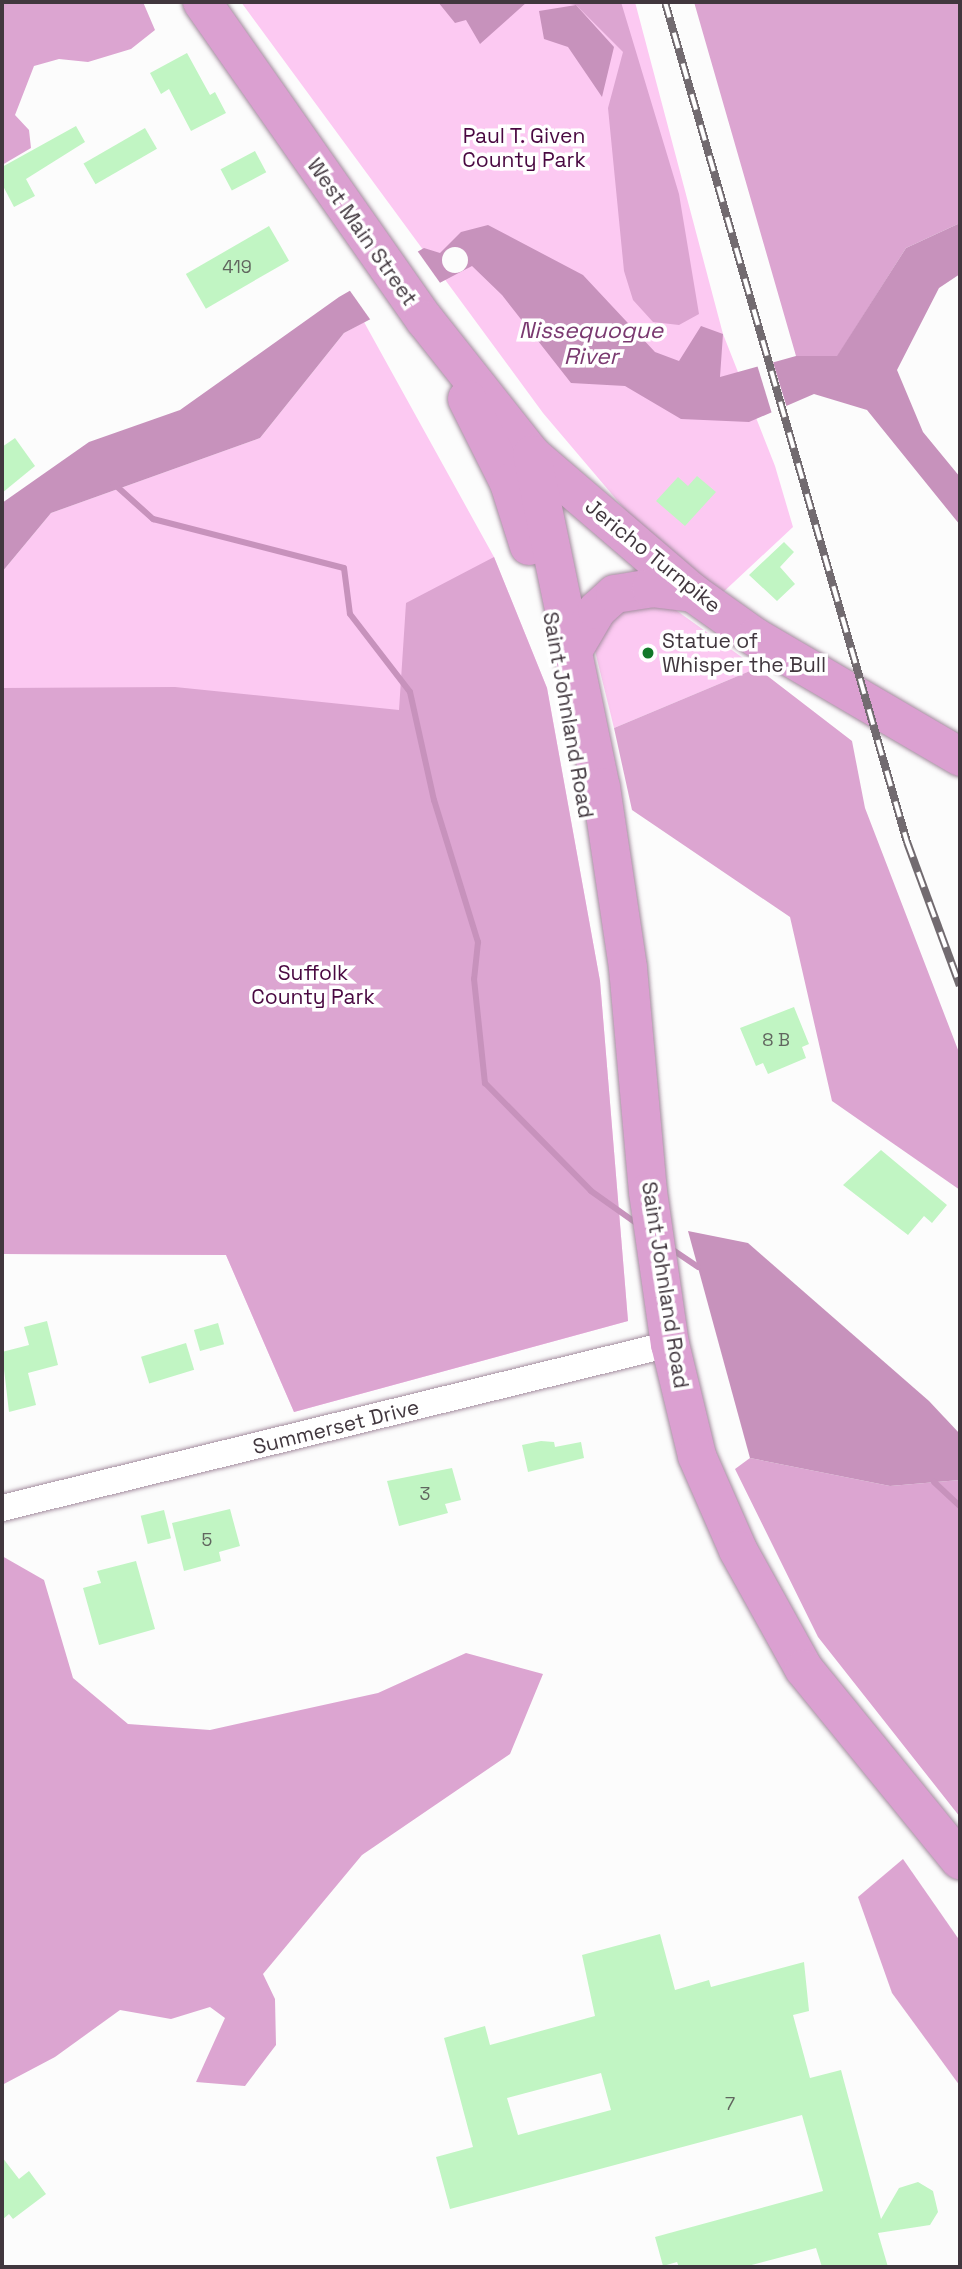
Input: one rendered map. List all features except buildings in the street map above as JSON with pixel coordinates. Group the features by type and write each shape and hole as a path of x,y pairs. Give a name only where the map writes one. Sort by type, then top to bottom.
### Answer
{"main road":[{"name":"West Main Street","path":"202,2 425,320 532,455"},
{"name":"Saint Johnland Road","path":"425,320 539,538 573,652 601,787 639,1090 648,1192 670,1344 696,1456 738,1550 804,1669 960,1860"},
{"name":"Saint Johnland Road","path":"532,455 539,538 602,909 639,1090"},
{"name":"Jericho Turnpike","path":"532,455 693,593 755,637 960,757"},
{"path":"539,538 575,510 600,514"},
{"path":"573,652 597,610 615,594 652,588 693,593"}],"street":[{"name":"Summerset Drive","path":"2,1508 670,1344"}],"green space":[{"path":"2,2 143,2 155,30 131,49 88,62 59,59 34,66 15,115 29,130 31,148 2,165"},
{"name":"Paul T. Given County Park","path":"241,2 635,2 723,334 775,466 793,527 719,596 627,512 543,413"},
{"path":"557,2 621,2 679,194 699,314 679,325 653,322 633,300 624,271 608,108 623,52 576,5"},
{"path":"694,2 960,2 960,223 906,248 837,357 796,356"},
{"name":"Suffolk County Park","path":"364,322 494,557 547,688 600,981 628,1321 294,1412 226,1255 2,1254 2,572 51,513 260,438 344,333"},
{"name":"Suffolk County Park","path":"494,557 547,688 600,981 628,1321 294,1412 226,1255 2,1254 2,688 175,687 399,710 406,603"},
{"path":"659,598 757,668 614,728 594,647 602,615"},
{"path":"757,668 852,741 865,808 960,1055 960,1190 832,1101 790,917 632,810 614,728"},
{"path":"750,1458 890,1486 960,1480 960,1817 818,1637 735,1469"},
{"path":"2,1556 44,1580 73,1678 128,1724 210,1730 378,1693 466,1653 543,1674 510,1754 362,1855 263,1974 275,1999 276,2045 245,2086 196,2082 225,2018 210,2007 171,2019 120,2010 55,2057 2,2085"},
{"path":"903,1859 960,1941 960,2086 892,1993 858,1897"}],"water":[{"path":"438,2 527,2 480,44 466,20 455,23"},
{"path":"576,5 614,47 602,97 568,47 544,39 539,11"},
{"name":"Nissequogue River","path":"960,223 960,274 939,288 897,370 923,432 960,477 960,525 867,410 814,394 749,422 681,419 625,386 571,383 502,295 472,266 344,333 260,438 51,513 2,572 2,503 89,442 180,410 339,297 424,248 440,253 461,232 488,225 583,275 655,352 679,361 701,326 723,334 720,377 796,356 837,356 906,248"},
{"path":"688,1231 748,1243 929,1401 960,1434 960,1480 890,1486 750,1458"}],"pier":[{"path":"455,247 464,251 468,260 464,269 455,273 446,269 442,260 446,251"},
{"path":"416,249 443,287 372,322 348,288"},
{"path":"772,359 787,409 772,413 757,364"}],"waterway":[{"path":"113,483 153,519 344,568 350,614 410,692 434,800 478,942 474,979 485,1083 591,1191 639,1225"},
{"path":"670,1248 698,1267"},
{"path":"934,1482 960,1506"}],"railway":[{"path":"665,2 907,842 960,986"}],"place":[{"name":"Statue of Whisper the Bull","path":"648,653"}]}
